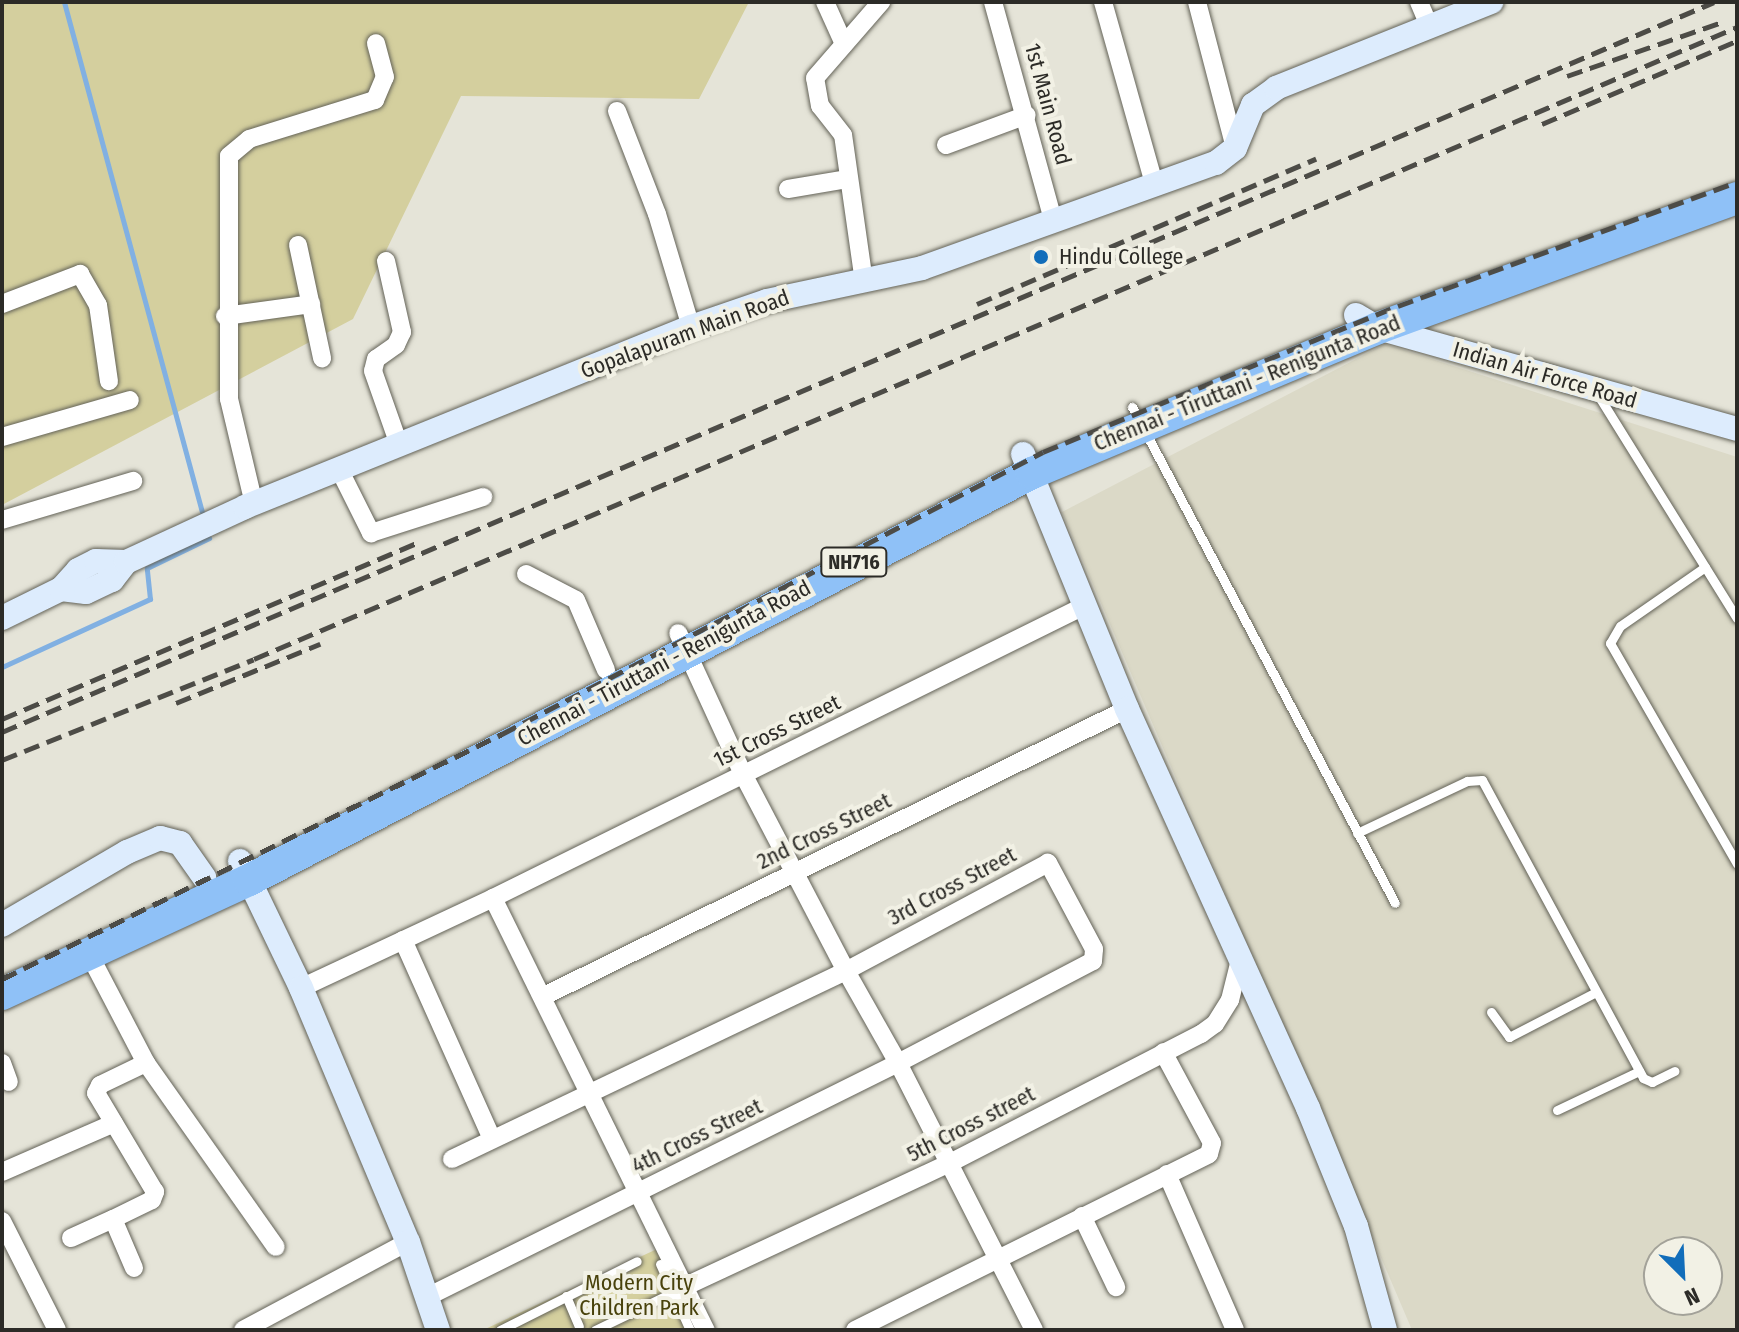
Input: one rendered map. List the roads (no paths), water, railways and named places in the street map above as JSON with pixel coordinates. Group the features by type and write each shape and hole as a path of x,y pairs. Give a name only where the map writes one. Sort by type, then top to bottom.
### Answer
{"highway":[{"name":"Chennai - Tiruttani - Renigunta Road","path":"2,994 89,954 1027,464 1367,321 1737,176"},
{"name":"Chennai - Tiruttani - Renigunta Road","path":"1367,321 1737,198"},
{"name":"Chennai - Tiruttani - Renigunta Road","path":"2,971 204,877 244,871 606,670 682,643"}],"street":[{"path":"825,2 844,44"},
{"path":"864,282 843,135 815,94 815,78 881,2"},
{"name":"1st Main Road","path":"993,2 1027,115 1053,220"},
{"path":"1103,2 1154,183"},
{"path":"1197,2 1235,148"},
{"path":"1419,2 1429,26"},
{"path":"1235,148 1253,105 1276,88 1491,2"},
{"path":"254,504 229,399 225,316 229,156 249,139 375,100 385,77 376,43"},
{"path":"617,111 657,214 691,327"},
{"path":"946,145 1027,115"},
{"name":"Gopalapuram Main Road","path":"4,613 61,589 78,570 96,561 126,562 254,504 691,327 767,301 922,268 1216,163 1235,148"},
{"path":"788,189 848,179"},
{"path":"298,245 322,358"},
{"path":"386,261 402,332 396,345 376,359 373,371 399,445"},
{"path":"2,304 80,274 98,305 109,381"},
{"path":"225,316 311,304"},
{"name":"Indian Air Force Road","path":"1367,321 1737,429"},
{"path":"2,437 130,400"},
{"path":"1027,464 1082,607 1350,1211 1385,1330"},
{"path":"339,469 371,533 483,497"},
{"path":"2,520 133,481"},
{"path":"526,574 576,600 606,670"},
{"name":"1st Cross Street","path":"301,988 493,898 1082,607"},
{"path":"682,643 743,774 898,1063 946,1165 1034,1330"},
{"name":"2nd Cross Street","path":"542,997 1127,709"},
{"path":"2,925 127,852 160,838 180,843 204,877"},
{"name":"3rd Cross Street","path":"846,971 1048,863 1095,957 987,1017"},
{"path":"244,871 301,988 408,1242 438,1330"},
{"path":"493,898 638,1191 680,1289 706,1330"},
{"path":"403,940 492,1139"},
{"path":"89,954 146,1063 276,1247"},
{"name":"5th Cross street","path":"680,1289 946,1165 1215,1024 1230,1000 1239,964"},
{"path":"452,1159 846,971"},
{"name":"4th Cross Street","path":"427,1297 987,1017"},
{"path":"855,1330 1209,1154 1212,1147 1163,1052"},
{"path":"2,1063 9,1082"},
{"path":"71,1238 156,1196 97,1098 97,1088 146,1063"},
{"path":"2,1172 114,1123"},
{"path":"1167,1174 1235,1330"},
{"path":"1082,1216 1116,1287"},
{"path":"113,1219 134,1268"},
{"path":"2,1221 57,1330"},
{"path":"243,1330 266,1325 408,1242"}],"lane":[{"path":"1594,389 1737,618"},
{"path":"1136,416 1395,903"},
{"path":"1705,567 1620,626 1610,643 1737,864"},
{"path":"1357,833 1467,781 1482,780 1639,1071 1649,1082 1675,1071"},
{"path":"1491,1012 1509,1037 1596,992"},
{"path":"1557,1110 1639,1071"},
{"path":"500,1330 637,1261"},
{"path":"660,1264 680,1289 690,1330"},
{"path":"566,1296 577,1328 594,1330 680,1289"}],"waterway":[{"path":"64,2 202,512"},
{"path":"2,667 150,599 147,568 209,538"}],"railway":[{"path":"2,732 1714,2"},
{"path":"1567,76 1722,22"},
{"path":"2,760 254,659 1737,27"},
{"path":"1542,124 1737,41"},
{"path":"977,304 1316,159"},
{"path":"2,979 502,734 1043,452 1398,306 1737,182"},
{"path":"2,719 418,542"},
{"path":"176,703 320,644"}],"place":[{"name":"Hindu College","path":"1041,257"}],"park label":[{"name":"Modern City Children Park","path":"639,1294"}]}
